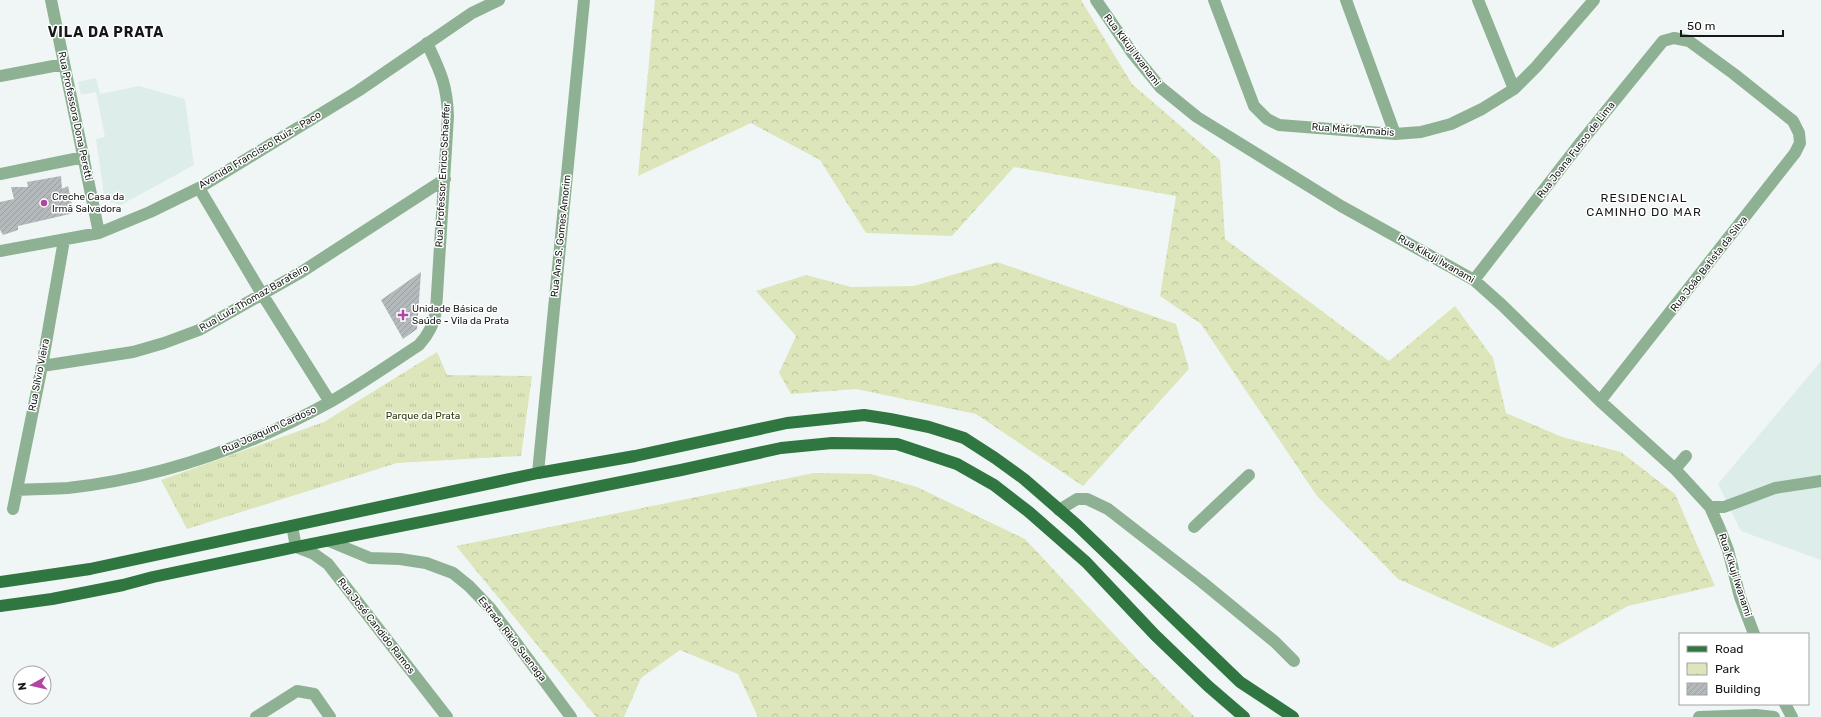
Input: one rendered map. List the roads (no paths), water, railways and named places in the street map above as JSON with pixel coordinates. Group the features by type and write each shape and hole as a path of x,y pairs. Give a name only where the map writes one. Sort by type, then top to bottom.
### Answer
{"main road":[{"path":"0,582 90,569 538,473 658,451 787,423 864,415 890,418 929,427 964,438 1024,479 1170,614 1240,682 1293,717"},
{"path":"0,606 52,599 296,547 681,470 781,448 832,443 897,444 957,464 994,485 1086,562 1161,640 1208,686 1244,717"}],"street":[{"name":"Rua Professora Dona Peretti","path":"52,0 99,233"},
{"name":"Avenida Francisco Ruiz - Paco","path":"0,252 99,233 150,212 199,188 358,90 472,13 499,0"},
{"name":"Rua Ana S. Gomes Amorim","path":"538,473 584,0"},
{"name":"Rua Kikuji Iwanami","path":"1096,0 1133,54 1160,87 1196,117 1341,206 1474,280 1502,305 1600,401 1675,469 1710,507 1728,550 1740,597 1754,633"},
{"name":"Rua Mário Amabis","path":"1214,0 1254,106 1267,119 1279,125 1395,134 1421,132 1451,124 1482,109 1514,88 1536,67 1594,0"},
{"path":"1346,0 1395,134"},
{"path":"1478,0 1514,88"},
{"name":"Rua Joana Fusco de Lima","path":"1474,280 1652,53 1663,41 1674,38 1689,41"},
{"name":"Rua João Batista da Silva","path":"1600,401 1795,153 1800,143 1799,133 1792,121 1734,74 1689,41"},
{"name":"Rua Professor Enrico Schaeffer","path":"427,43 443,78 447,95 448,116 436,310"},
{"path":"0,76 64,64"},
{"path":"0,174 84,157"},
{"name":"Rua Luiz Thomaz Barateiro","path":"42,366 132,352 164,343 199,330 303,271 445,178"},
{"path":"199,188 301,358 330,402"},
{"name":"Rua Sílvio Vieira","path":"13,509 42,366 64,240"},
{"name":"Rua Joaquim Cardoso","path":"17,490 68,488 105,482 164,469 231,448 293,421 330,402 419,345 428,335 433,326 436,310"},
{"path":"1675,469 1686,456"},
{"path":"1194,528 1249,475"},
{"path":"1710,507 1724,507 1775,488 1821,481"},
{"path":"1059,510 1077,499 1087,499 1108,509 1202,582 1275,642 1294,661"},
{"path":"292,526 296,547"},
{"name":"Estrada Rikio Suenaga","path":"329,541 370,558 400,559 426,563 453,574 469,586 491,609 571,717"},
{"name":"Rua José Candido Ramos","path":"296,547 314,554 328,564 447,717"},
{"path":"256,717 297,691 307,691 314,694 330,717"},
{"path":"1786,705 1792,717"},
{"path":"1699,717 1756,715 1774,717"}],"place":[{"name":"Creche Casa da Irmã Salvadora","path":"44,203"},
{"name":"Unidade Básica de Saúde - Vila da Prata","path":"403,315"}],"district":[{"name":"VILA DA PRATA","path":"106,32"},
{"name":"RESIDENCIAL CAMINHO DO MAR","path":"1644,205"}],"park label":[{"name":"Parque da Prata","path":"423,416"}]}
